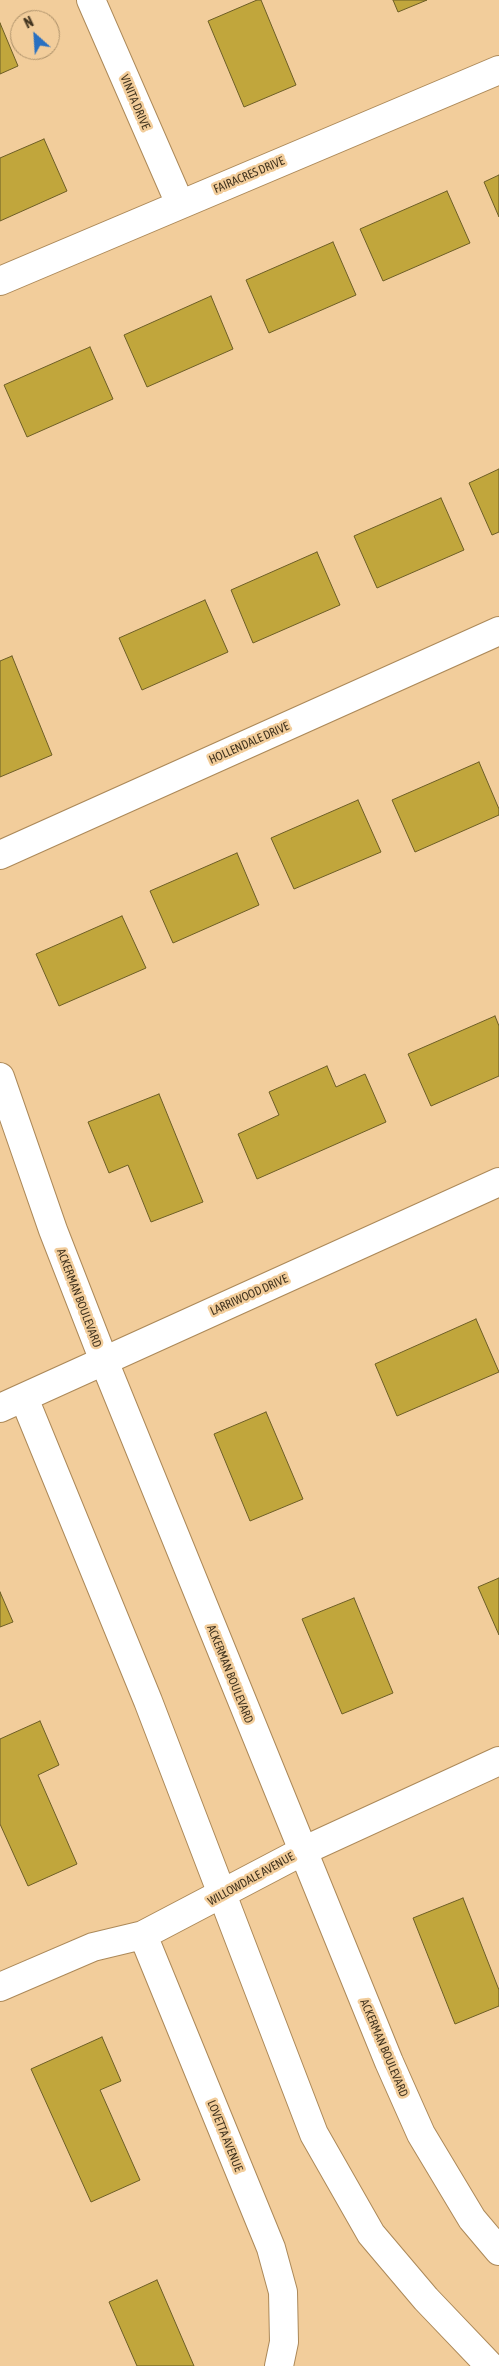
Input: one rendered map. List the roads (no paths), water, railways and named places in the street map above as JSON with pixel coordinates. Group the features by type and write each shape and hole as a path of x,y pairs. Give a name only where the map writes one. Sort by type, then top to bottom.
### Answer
{"street":[{"name":"VINITA DRIVE","path":"91,0 180,204"},
{"name":"FAIRACRES DRIVE","path":"0,281 499,70"},
{"name":"HOLLENDALE DRIVE","path":"0,855 499,631"},
{"name":"ACKERMAN BOULEVARD","path":"0,1077 53,1230 104,1361 385,2053 422,2134 472,2219 499,2251"},
{"name":"LARRIWOOD DRIVE","path":"12,1403 499,1182"},
{"path":"12,1403 148,1701 221,1896 314,2134 371,2234 426,2299 490,2366"},
{"name":"WILLOWDALE AVENUE","path":"0,1987 93,1947 143,1936 303,1851 499,1760"},
{"name":"LOVETTA AVENUE","path":"143,1936 271,2248 283,2292 282,2354"}]}
